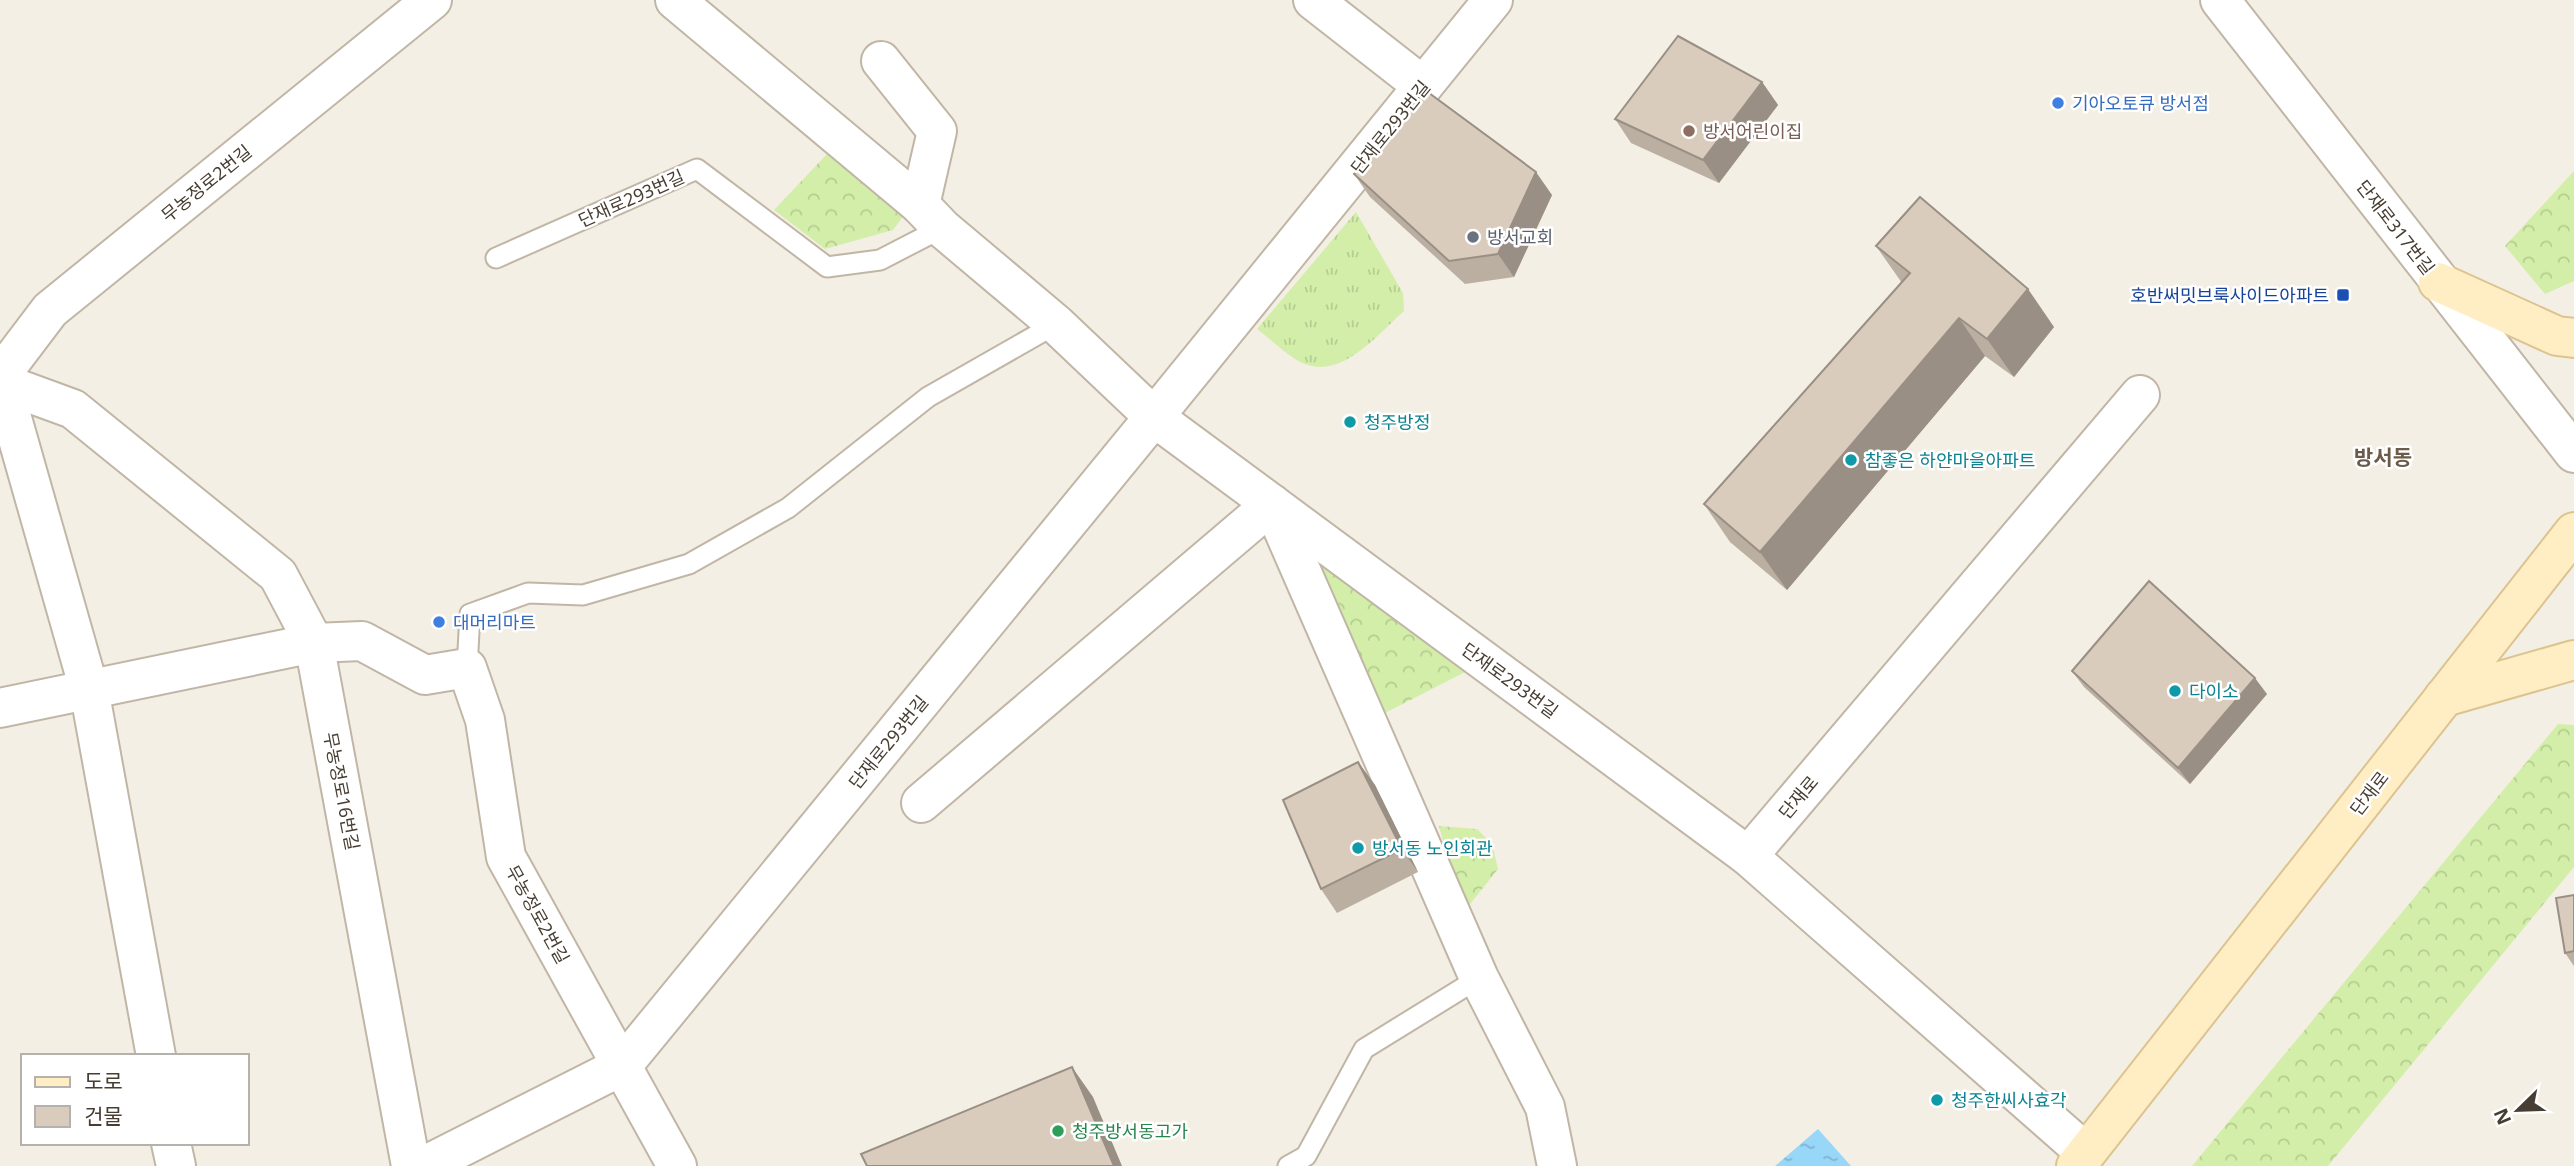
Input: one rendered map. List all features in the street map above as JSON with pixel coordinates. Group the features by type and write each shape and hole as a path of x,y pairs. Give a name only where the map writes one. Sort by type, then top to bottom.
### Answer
{"street":[{"name":"무농정로2번길","path":"2,383 0,376 50,310 432,0"},
{"name":"단재로293번길","path":"675,0 1056,324 1154,417 1748,856"},
{"path":"1313,0 1423,86"},
{"name":"단재로293번길","path":"622,1066 1493,0"},
{"name":"단재로317번길","path":"2220,0 2574,453"},
{"path":"881,61 937,131 931,216"},
{"path":"2438,282 2557,336 2574,338"},
{"path":"2,383 74,409 278,575 314,643"},
{"path":"2,383 89,689 156,1054"},
{"name":"단재로","path":"2140,395 1748,856 2081,1160 2574,532"},
{"path":"921,803 1272,504 1479,978 1545,1107 1557,1166"},
{"path":"0,708 314,643 362,641 425,675 467,668"},
{"name":"무농정로16번길","path":"314,643 411,1166"},
{"path":"2444,697 2574,660"},
{"name":"무농정로2번길","path":"467,668 485,720 506,857 677,1166"},
{"path":"424,1166 622,1066"},
{"path":"172,1145 176,1166"}],"lane":[{"name":"단재로293번길","path":"496,258 697,169 827,267 880,260 931,216"},
{"name":"무농정로2번길","path":"467,668 470,614 528,593 583,595 689,564 788,508 928,397 1056,324"},
{"path":"1288,1166 1306,1156 1364,1049 1479,978"}],"green space":[{"path":"828,153 908,210 893,230 825,249 774,210"},
{"path":"2574,171 2574,281 2545,294 2505,246"},
{"path":"1356,212 1403,293 1404,311 1372,341 1346,360 1319,367 1305,364 1286,353 1257,329"},
{"path":"1300,542 1467,671 1385,713"},
{"path":"2558,724 2574,725 2574,867 2328,1166 2192,1166"},
{"path":"1439,826 1477,829 1492,844 1498,869 1463,913"}],"water":[{"path":"1818,1129 1851,1166 1775,1166"}],"building":[{"name":"방서어린이집","path":"1678,36 1762,82 1703,160 1615,119"},
{"name":"방서교회","path":"1425,90 1536,172 1498,254 1449,261 1354,174"},
{"path":"1920,197 2028,289 1987,339 1959,318 1760,552 1704,504 1910,273 1876,246"},
{"name":"다이소","path":"2149,581 2255,678 2178,768 2072,671"},
{"name":"방서동 노인회관","path":"1358,762 1402,849 1321,889 1283,800"},
{"path":"2574,895 2574,951 2565,953 2556,898"},
{"path":"1072,1067 1114,1166 867,1166 861,1154"}],"place":[{"name":"기아오토큐 방서점","path":"2058,103"},
{"name":"방서어린이집","path":"1689,131"},
{"name":"방서교회","path":"1473,237"},
{"name":"호반써밋브룩사이드아파트","path":"2343,295"},
{"name":"청주방정","path":"1350,422"},
{"name":"참좋은 하얀마을아파트","path":"1851,460"},
{"name":"대머리마트","path":"439,622"},
{"name":"다이소","path":"2175,691"},
{"name":"방서동 노인회관","path":"1358,848"},
{"name":"청주한씨사효각","path":"1937,1100"},
{"name":"청주방서동고가","path":"1058,1131"}],"district":[{"name":"방서동","path":"2383,457"}]}
